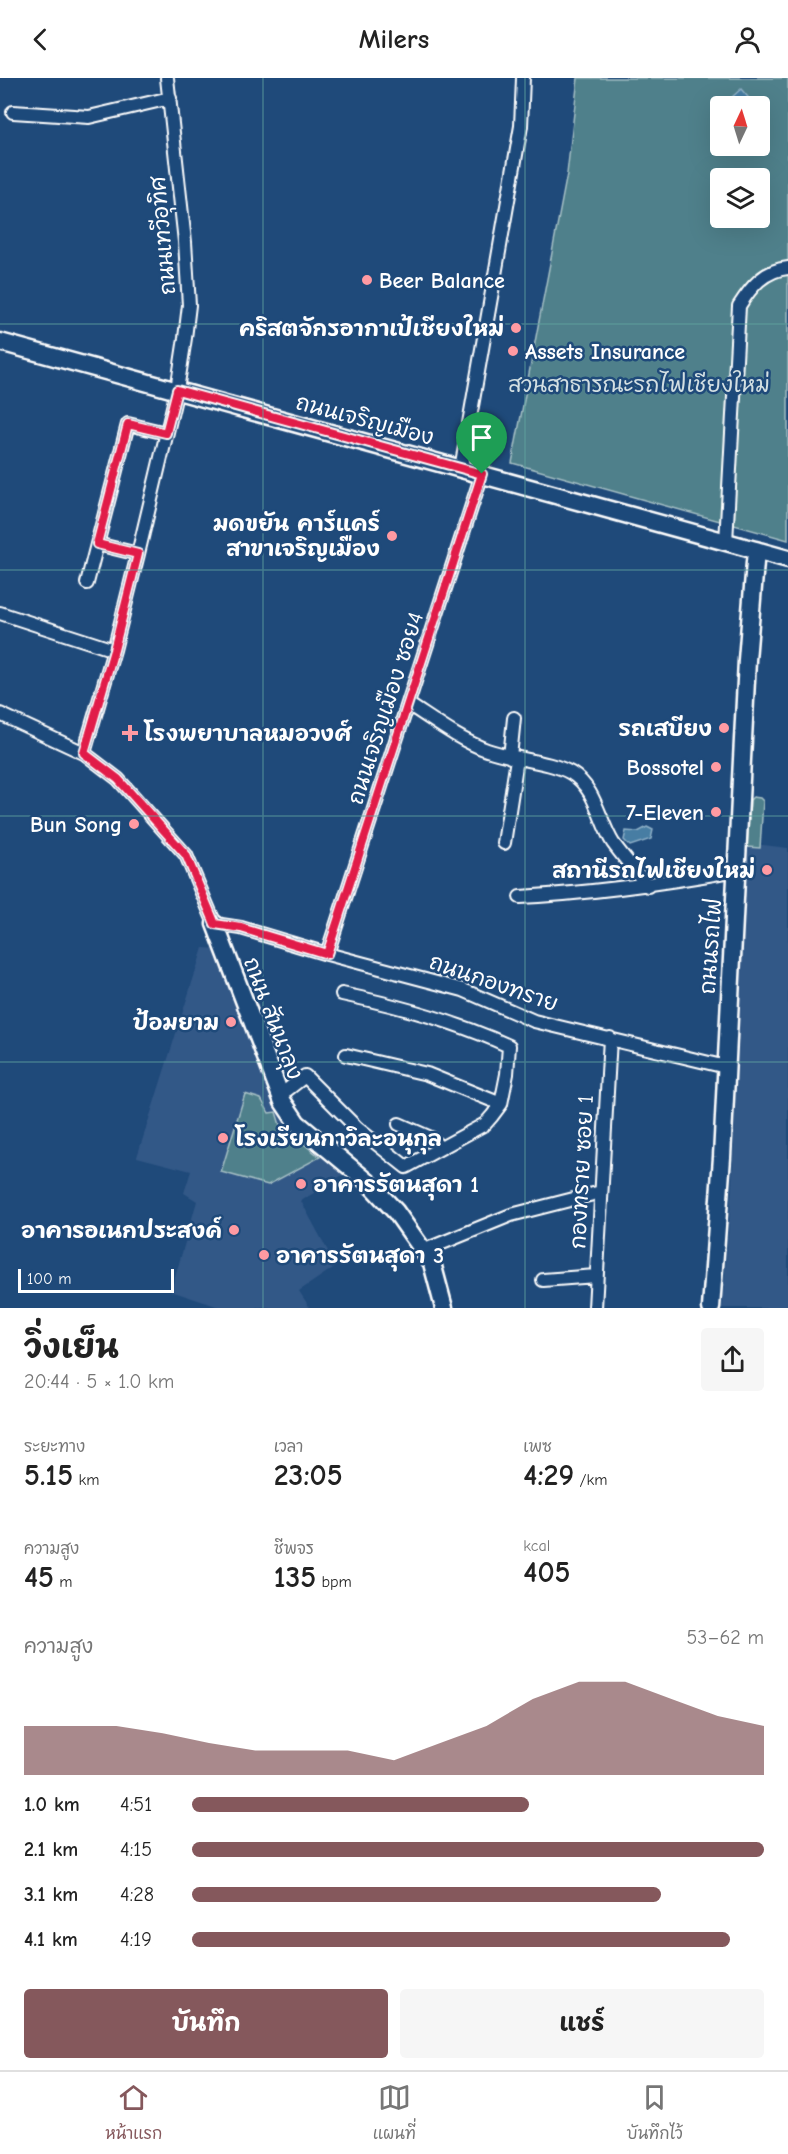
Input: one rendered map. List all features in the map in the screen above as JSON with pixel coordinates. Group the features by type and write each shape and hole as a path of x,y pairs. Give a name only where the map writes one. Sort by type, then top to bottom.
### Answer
{"street":[{"name":"ถนนเทวีอุทิศ","path":"84,753 114,650 177,390 189,305 185,242 168,78"},
{"path":"461,469 521,126 523,78"},
{"path":"13,112 89,117 170,98"},
{"path":"726,542 739,306 752,286 768,274 788,268"},
{"name":"ถนนเจริญเมือง","path":"0,342 788,559"},
{"path":"87,583 128,424 166,433"},
{"name":"ถนนเจริญเมือง ซอย4","path":"327,954 482,474"},
{"path":"97,544 138,554"},
{"name":"ถนนรถไฟ","path":"711,1308 722,1157 746,672 756,550"},
{"path":"0,613 114,650"},
{"path":"408,704 461,738 485,749 572,773 583,783 592,798 613,843 648,886"},
{"name":"ถนน สันนาลุง","path":"0,714 84,753 118,779 186,855 215,924 279,1093 297,1123 368,1182 396,1212 432,1263 444,1308"},
{"path":"504,843 514,758 514,718"},
{"path":"520,897 578,894 648,886 737,870"},
{"name":"ถนนกองทราย","path":"215,924 241,928 327,954 462,990 534,1021 726,1067"},
{"path":"279,1093 287,1090 305,1076 357,1128 406,1167 484,1124 501,1104 507,1074 509,1046 481,1033 431,1016 342,994"},
{"name":"กองทราย ซอย 1","path":"595,1308 610,1038"},
{"path":"346,1055 427,1074 501,1104"},
{"path":"399,1124 431,1138 440,1147"},
{"path":"425,1250 511,1215 601,1192"},
{"path":"543,1280 596,1276"}],"shaded area":[{"path":"741,89 747,96 733,96"},
{"path":"647,827 653,830 651,839 630,846 624,840 626,831 638,832"},
{"path":"747,843 788,848 788,1308 722,1308 732,1185 743,893"},
{"name":"โรงเรียนกาวิละอนุกุล","path":"203,948 217,949 281,1119 344,1174 301,1201 336,1266 299,1291 310,1308 222,1308 171,1291 197,1201 184,1193 191,1171 137,1157"}],"green space":[{"name":"สวนสาธารณะรถไฟเชียงใหม่","path":"578,78 788,78 788,540 512,463 567,174"},
{"path":"753,797 763,801 760,848 747,847 750,800"},
{"path":"245,1094 261,1099 269,1113 276,1112 280,1125 320,1157 268,1185 221,1172"}],"place":[{"name":"Beer Balance","path":"367,280"},
{"name":"คริสตจักรอากาเป้เชียงใหม่","path":"516,328"},
{"name":"Assets Insurance","path":"513,351"},
{"name":"มดขยัน คาร์แคร์ สาขาเจริญเมือง","path":"392,536"},
{"name":"รถเสบียง","path":"724,728"},
{"name":"โรงพยาบาลหมอวงศ์","path":"130,733"},
{"name":"Bossotel","path":"716,767"},
{"name":"7-Eleven","path":"716,812"},
{"name":"Bun Song","path":"134,824"},
{"name":"สถานีรถไฟเชียงใหม่","path":"767,870"},
{"name":"ป้อมยาม","path":"231,1022"},
{"name":"โรงเรียนกาวิละอนุกุล","path":"223,1138"},
{"name":"อาคารรัตนสุดา 1","path":"301,1184"},
{"name":"อาคารอเนกประสงค์","path":"234,1230"},
{"name":"อาคารรัตนสุดา 3","path":"264,1255"}],"route":[{"path":"177,390 482,474 466,530 327,954 241,928 215,924 186,855 118,779 84,753 114,650 138,554 97,544 128,424 166,433 177,390"}]}
